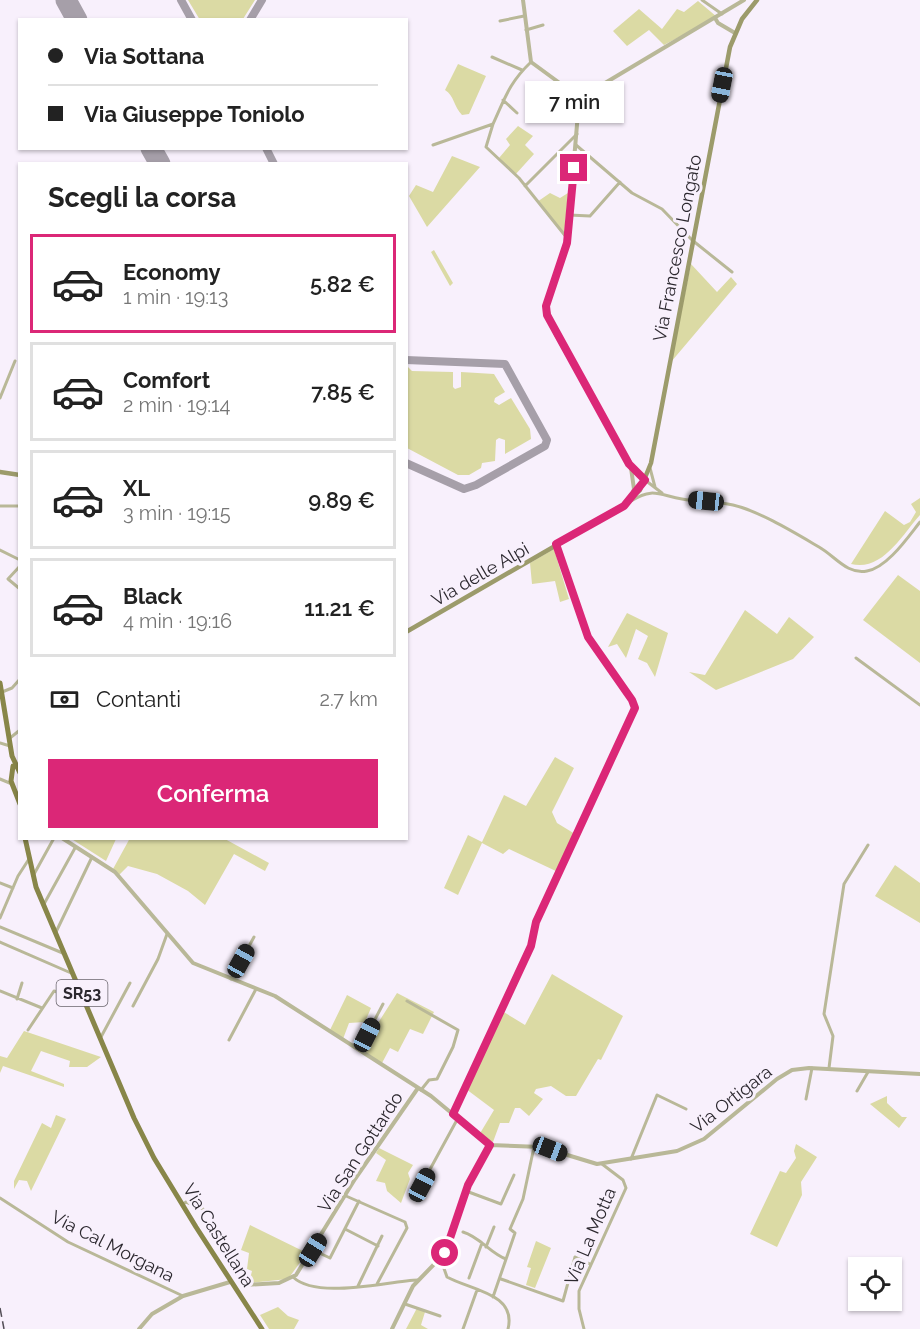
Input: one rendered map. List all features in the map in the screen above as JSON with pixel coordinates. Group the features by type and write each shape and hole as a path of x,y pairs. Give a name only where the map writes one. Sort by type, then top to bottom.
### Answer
{"main road":[{"name":"Via Francesco Longato","path":"628,502 644,482 651,463 726,64 735,33 757,0"},
{"path":"0,472 18,475"},
{"name":"Via delle Alpi","path":"408,631 628,502"},
{"path":"0,683 17,787"},
{"name":"SR53","path":"26,840 33,877 100,1038"},
{"name":"Via Castellana","path":"100,1038 153,1156 236,1292 262,1329"}],"street":[{"path":"522,0 531,62 573,93 583,95"},
{"path":"702,0 722,14"},
{"path":"628,502 634,489 629,464 547,315 546,306 567,238 579,104 583,95 743,0"},
{"path":"500,21 524,16"},
{"path":"715,18 718,23 735,33"},
{"path":"526,30 543,25"},
{"path":"492,57 522,70"},
{"path":"531,62 514,77 493,124 486,147 525,186 567,238"},
{"path":"503,100 517,113"},
{"path":"433,145 493,124"},
{"path":"525,186 576,134"},
{"path":"576,145 632,193 663,209 693,240 732,272"},
{"path":"569,215 590,216 620,182"},
{"path":"0,398 15,361"},
{"path":"651,463 650,474 655,487"},
{"path":"629,464 644,482 663,494"},
{"path":"632,471 653,492"},
{"path":"639,475 648,471"},
{"path":"628,502 642,493 653,492 742,508 821,548 848,568 858,571 870,571 881,565 920,522"},
{"path":"0,506 18,506"},
{"path":"453,1114 531,946 536,922 634,712 632,700 588,637 556,544"},
{"path":"0,550 18,559"},
{"path":"18,568 8,579 18,587"},
{"path":"856,658 920,705"},
{"path":"2,692 10,689 18,681"},
{"path":"9,738 18,731"},
{"path":"0,743 10,746"},
{"path":"1,780 16,774"},
{"path":"1,780 17,787"},
{"path":"33,877 53,840"},
{"path":"65,840 121,878 187,958 200,967 257,987 419,1089 490,1145 466,1191 451,1241 441,1260 418,1280 392,1329"},
{"path":"829,1068 833,1036 824,1014 844,884 867,845"},
{"path":"44,904 75,848"},
{"path":"56,932 92,857"},
{"path":"0,918 21,868 29,859"},
{"path":"0,883 13,888"},
{"path":"0,927 65,954"},
{"path":"134,1006 158,959 167,934"},
{"path":"231,979 254,937"},
{"path":"0,942 67,973 73,972"},
{"path":"17,999 22,983"},
{"path":"100,1038 130,983"},
{"path":"229,1040 257,987"},
{"path":"0,991 42,1008"},
{"path":"28,1030 56,991 82,999"},
{"path":"407,1001 458,1030 453,1047 437,1079 429,1080 419,1089"},
{"path":"359,1050 383,1004"},
{"name":"Via Ortigara","path":"490,1145 550,1149 589,1164 655,1156 694,1145 783,1074 798,1068 920,1074"},
{"path":"806,1098 812,1068"},
{"path":"857,1091 868,1072"},
{"name":"Via San Gottardo","path":"293,1277 419,1089"},
{"path":"631,1159 657,1095 686,1108"},
{"path":"422,1185 458,1118"},
{"path":"493,1297 515,1233 510,1229 523,1199 534,1147"},
{"name":"Via La Motta","path":"584,1329 579,1309 579,1291 626,1188 622,1180 602,1164"},
{"path":"466,1191 501,1204 514,1175"},
{"path":"346,1196 405,1222 407,1228 376,1284"},
{"name":"Via Cal Morgana","path":"0,1198 68,1242 185,1296"},
{"path":"313,1250 330,1258 359,1201"},
{"path":"182,1204 186,1203 203,1209"},
{"path":"486,1247 494,1227"},
{"path":"345,1228 378,1246"},
{"path":"463,1232 482,1243 492,1254 506,1259"},
{"path":"358,1287 382,1236"},
{"path":"469,1278 482,1243"},
{"path":"501,1279 563,1301 575,1257 590,1264"},
{"path":"441,1260 447,1277 493,1297 508,1310 508,1329"},
{"path":"244,1285 279,1283 293,1277 302,1284 358,1287 418,1280"},
{"path":"139,1329 152,1314 185,1296 230,1282"},
{"path":"222,1284 236,1292"},
{"path":"463,1329 477,1290"},
{"path":"404,1304 440,1316"}],"shaded area":[{"path":"188,0 255,0 244,18 199,18"},
{"path":"698,1 717,17 664,45 649,30 627,46 613,31 639,9 662,29 677,9 684,12"},
{"path":"458,64 486,76 469,114 462,115 445,90"},
{"path":"518,126 533,136 525,145 534,154 515,175 499,158 510,145 506,139"},
{"path":"452,156 480,167 427,227 409,196 416,185 433,192"},
{"path":"550,193 560,198 568,193 564,236 537,202"},
{"path":"434,250 453,283 450,286 431,252"},
{"path":"691,264 717,292 731,277 737,284 671,362"},
{"path":"408,367 412,371 453,372 455,389 461,387 461,372 494,374 505,392 495,398 494,402 499,405 511,398 530,429 531,439 505,454 505,440 499,438 496,440 495,461 482,463 481,468 469,475 458,475 408,449"},
{"path":"920,498 920,515 890,550 872,563 851,564 885,511 904,525 910,522 916,512 911,504"},
{"path":"554,549 569,599 560,602 555,581 532,584 530,563"},
{"path":"898,575 920,591 920,663 863,620"},
{"path":"745,610 777,634 789,617 814,637 793,659 716,690 689,672 705,675"},
{"path":"627,613 668,633 655,677 647,663 638,659 648,636 636,629 626,658 617,644 608,647"},
{"path":"555,757 574,768 552,812 557,823 575,834 558,872 509,849 503,854 482,843 458,895 444,888 468,835 482,842 504,795 526,806"},
{"path":"73,840 116,840 106,861"},
{"path":"129,840 227,840 269,863 265,871 234,854 205,905 188,891 157,874 128,866 119,875 113,869"},
{"path":"895,865 920,883 920,923 875,896"},
{"path":"552,974 623,1016 601,1060 598,1059 576,1096 566,1096 551,1086 536,1089 534,1093 543,1099 529,1116 520,1108 515,1108 509,1123 500,1123 493,1142 479,1135 494,1110 466,1089 502,1011 525,1025"},
{"path":"397,993 434,1012 423,1034 410,1029 398,1052 390,1048 382,1063 361,1050"},
{"path":"347,995 371,1008 365,1022 349,1023 343,1039 330,1030"},
{"path":"24,1031 101,1057 87,1067 69,1067 70,1061 41,1051 31,1071 64,1084 64,1087 3,1066 0,1073 0,1056 7,1058"},
{"path":"887,1096 887,1103 902,1117 907,1117 899,1128 870,1104"},
{"path":"56,1115 66,1119 31,1191 27,1181 19,1180 14,1189 14,1181 42,1123 51,1128"},
{"path":"796,1144 817,1157 801,1182 802,1195 777,1247 750,1234 780,1171 786,1173 796,1158 794,1151"},
{"path":"379,1148 413,1165 408,1173 410,1179 401,1203 387,1191 385,1183 376,1181 386,1160 376,1153"},
{"path":"250,1225 307,1253 288,1279 249,1283 252,1271 247,1269 249,1253 241,1250"},
{"path":"536,1241 551,1248 535,1288 526,1285 531,1268 527,1267"},
{"path":"278,1307 288,1316 299,1320 294,1329 269,1329 260,1315"},
{"path":"417,1308 425,1312 421,1325 428,1329 406,1329"}],"taxiway":[{"path":"181,0 191,18"},
{"path":"251,18 262,0"},
{"path":"267,150 273,162"},
{"path":"408,360 505,364 547,440 545,446 476,485 464,489 408,464"}],"runway":[{"path":"66,0 76,18"},
{"path":"152,150 159,162"}],"railway":[{"path":"0,1308 4,1329"}],"route":[{"path":"445,1253 451,1241 468,1185 490,1145 453,1114 528,954 533,942 536,922 635,708 632,700 584,630 556,544 624,506 640,490 645,480 629,464 547,315 546,306 567,243 574,168"}]}
